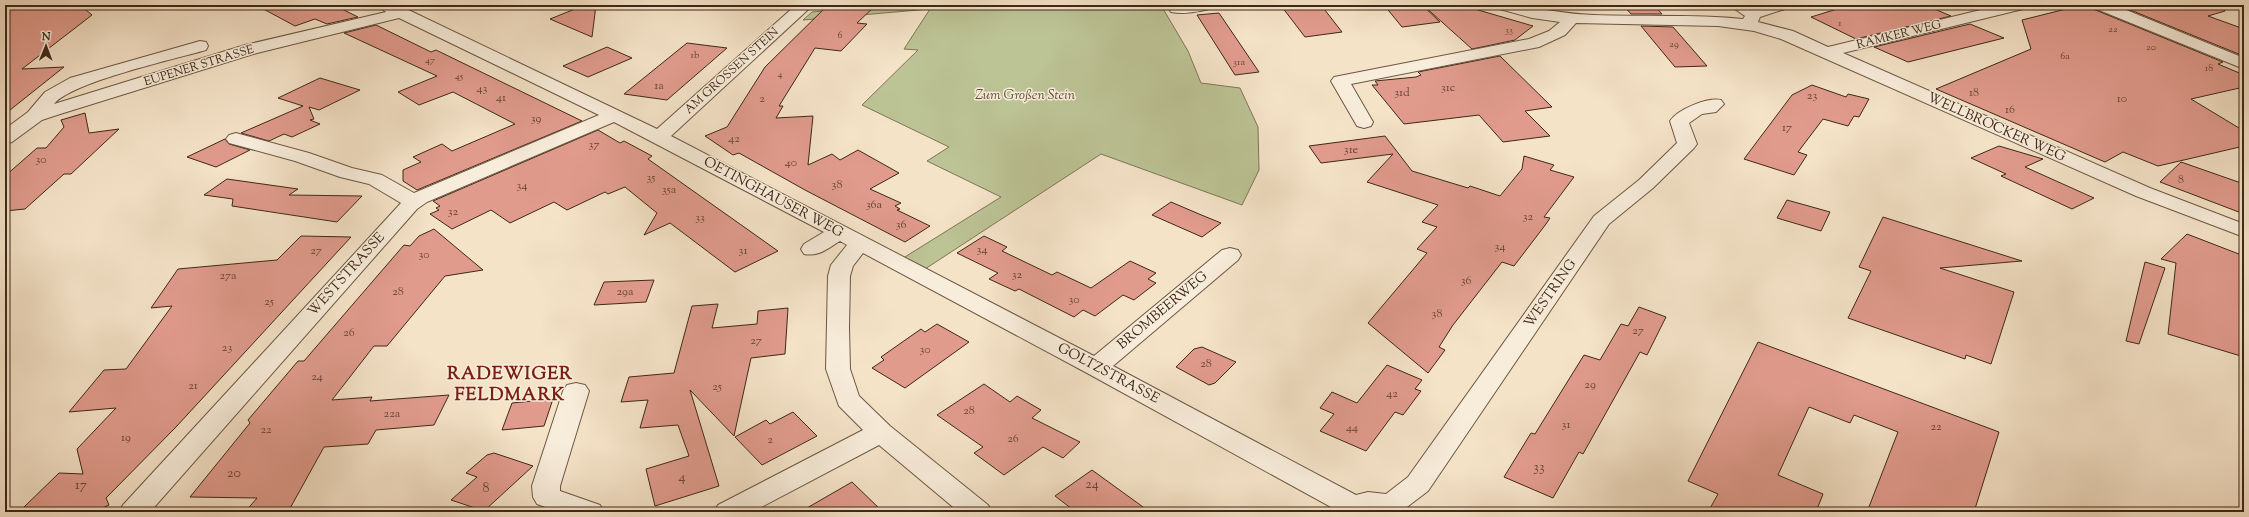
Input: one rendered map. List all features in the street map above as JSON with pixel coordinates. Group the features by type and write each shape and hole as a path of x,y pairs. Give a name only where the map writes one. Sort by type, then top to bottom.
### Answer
{"street":[{"name":"AM GROSSEN STEIN","path":"659,137 805,5"},
{"path":"1177,9 1208,5"},
{"name":"WELLBROCKER WEG","path":"1502,5 1531,13 1570,20 1716,22 1751,20 1782,5"},
{"path":"1738,5 1751,20"},
{"path":"1956,5 1981,15"},
{"name":"RAMKER WEG","path":"1824,53 2021,5"},
{"path":"2100,5 2244,64"},
{"name":"OETINGHAUSER WEG","path":"392,7 659,137 849,238 847,257 839,276 837,328 838,369 848,400 880,432 978,512"},
{"name":"EUPENER STRASSE","path":"5,138 35,116 392,7"},
{"path":"1364,122 1340,81 1533,43 1550,37 1566,28 1570,20"},
{"name":"WELLBROCKER WEG","path":"1751,20 2155,197 2244,231"},
{"path":"35,116 51,96 76,82 200,46"},
{"name":"WESTRING","path":"1393,509 1418,484 1601,220 1646,184 1687,144 1679,122 1697,109 1710,108 1715,104"},
{"name":"WESTSTRASSE","path":"134,512 414,202 615,115"},
{"path":"236,139 302,157 347,173 375,179 414,202"},
{"path":"812,249 849,238"},
{"name":"GOLTZSTRASSE","path":"849,238 1096,367 1355,510 1368,502 1376,502 1393,509"},
{"name":"BROMBEERWEG","path":"1096,367 1230,255"},
{"path":"576,391 546,486 547,497 590,512"},
{"path":"728,512 880,432"}],"green space":[{"name":"Zum Großen Stein","path":"889,5 1176,5 1162,7 1188,51 1201,83 1240,88 1258,127 1259,170 1242,205 1101,154 922,271 900,260 1001,197 927,161 949,147 862,105 918,50 904,49 930,9 803,20 812,12"}],"building":[{"path":"5,5 80,5 92,15 22,69 64,67 5,114"},
{"path":"256,5 345,5 346,8 342,9 358,17 327,24 315,19 295,26"},
{"path":"585,5 596,5 592,37 550,19"},
{"path":"828,5 876,5 857,23 867,24 841,51 815,48 779,106 783,106 776,118 813,116 808,165 832,154 840,160 858,150 899,173 870,189 901,203 895,206 900,209 897,210 930,226 905,242 805,190 739,153 733,155 705,136 727,127 765,67"},
{"path":"1321,5 1342,32 1305,37 1282,7"},
{"path":"1384,5 1422,5 1440,22 1402,27"},
{"path":"1423,5 1461,5 1533,26 1515,40 1472,49"},
{"path":"1623,5 1654,5 1662,14 1631,14"},
{"path":"1850,5 1925,5 1951,16 1856,39 1811,17"},
{"path":"2082,5 2091,5 2093,9 2223,62 2218,64 2244,75 2244,87 2191,99 2244,131 2244,146 2158,166 2123,152 2105,162 1936,89 2031,49 2022,20"},
{"path":"2118,5 2224,5 2225,11 2208,16 2244,29 2244,54 2241,55"},
{"path":"1219,13 1259,72 1235,75 1197,15"},
{"path":"1970,24 2004,38 1908,62 1874,47"},
{"path":"376,25 431,52 436,50 582,121 417,190 403,181 403,170 421,162 413,157 442,144 452,151 515,124 453,92 419,105 398,92 437,76 344,33"},
{"path":"1641,26 1673,27 1707,66 1675,67"},
{"path":"687,43 727,48 667,100 624,94"},
{"path":"607,47 632,58 588,77 563,66"},
{"path":"1500,56 1552,107 1525,111 1550,136 1503,142 1479,115 1404,124 1372,85 1378,85 1375,81 1416,77 1421,75 1418,72"},
{"path":"320,78 360,90 319,110 309,107 314,119 310,120 320,124 292,137 284,134 269,141 241,133 303,106 278,98"},
{"path":"1812,85 1846,97 1848,94 1869,99 1859,117 1854,116 1848,126 1823,119 1798,152 1807,155 1794,175 1744,159 1792,95"},
{"path":"85,113 89,133 119,129 71,174 64,174 25,209 5,211 5,176 37,148 46,148 64,127 61,120"},
{"path":"598,130 620,143 624,141 652,156 648,159 778,251 735,272 670,223 644,235 657,213 625,187 608,194 605,192 567,210 554,202 510,223 491,210 452,229 430,214 439,210 436,208 440,206 433,201"},
{"path":"1385,136 1412,171 1468,188 1470,186 1500,196 1522,169 1524,156 1554,165 1550,170 1574,177 1544,217 1550,218 1546,224 1514,266 1502,262 1453,325 1439,347 1445,350 1428,373 1368,323 1427,253 1417,249 1437,227 1422,222 1438,205 1367,182 1393,154 1321,163 1309,146"},
{"path":"225,139 229,144 250,150 216,167 187,157"},
{"path":"1999,146 2043,159 2025,167 2094,198 2072,209 2001,176 2006,174 1971,158"},
{"path":"2181,162 2244,184 2244,214 2160,182"},
{"path":"227,179 298,189 289,195 362,196 337,222 232,206 233,199 204,195"},
{"path":"1787,200 1830,212 1821,231 1777,218"},
{"path":"1171,202 1221,223 1202,237 1152,215"},
{"path":"1883,217 2022,261 1940,268 2014,292 1991,364 1966,355 1965,359 1848,318 1871,271 1859,267"},
{"path":"434,229 483,270 445,276 387,346 374,346 332,400 372,397 370,401 449,395 434,425 376,430 368,444 324,447 288,512 245,512 257,498 190,497 250,423 248,420 298,361 304,361 404,245 410,246 419,236"},
{"path":"2187,234 2244,256 2244,357 2168,334 2176,263 2161,259"},
{"path":"301,236 351,237 176,427 106,498 109,505 93,512 22,509 59,473 83,474 77,449 116,408 69,412 104,370 126,369 172,306 151,308 178,269 277,260"},
{"path":"984,236 1007,247 1002,251 1052,275 1057,272 1091,288 1130,261 1156,273 1148,279 1156,283 1134,300 1123,295 1095,316 1083,310 1074,317 1019,289 1015,291 989,279 998,273 957,253"},
{"path":"2145,262 2165,268 2139,344 2126,341"},
{"path":"654,280 646,302 594,305 604,282"},
{"path":"718,304 712,328 757,324 758,311 788,308 785,354 751,358 734,436 690,390 719,486 655,506 646,469 689,456 678,425 640,428 648,400 621,402 629,377 674,373 692,306"},
{"path":"1639,307 1666,317 1647,355 1640,352 1583,454 1579,452 1553,498 1504,477 1531,433 1535,434 1584,355 1600,360 1621,324 1628,326"},
{"path":"937,324 969,342 905,388 872,368 884,360 881,357 921,329 925,332"},
{"path":"1758,342 1999,432 1974,512 1867,512 1898,432 1854,415 1850,423 1809,407 1778,475 1823,494 1816,512 1708,512 1718,494 1688,481"},
{"path":"1202,347 1236,362 1215,383 1209,385 1176,367 1194,349"},
{"path":"1387,365 1422,380 1415,389 1421,391 1403,415 1395,412 1366,451 1320,431 1334,414 1320,408 1332,392 1357,403"},
{"path":"984,384 1010,402 1017,396 1041,410 1032,418 1080,442 1063,458 1043,447 1004,475 974,453 983,447 937,415"},
{"path":"553,399 544,426 502,430 512,403"},
{"path":"793,412 817,436 762,465 735,437 766,420 770,424"},
{"path":"494,453 533,466 484,511 451,500 477,477 466,473 487,455"},
{"path":"1092,470 1150,512 1076,512 1055,496"},
{"path":"852,482 883,512 800,512"}],"district":[{"name":"RADEWIGER FELDMARK","path":"510,385"}]}
